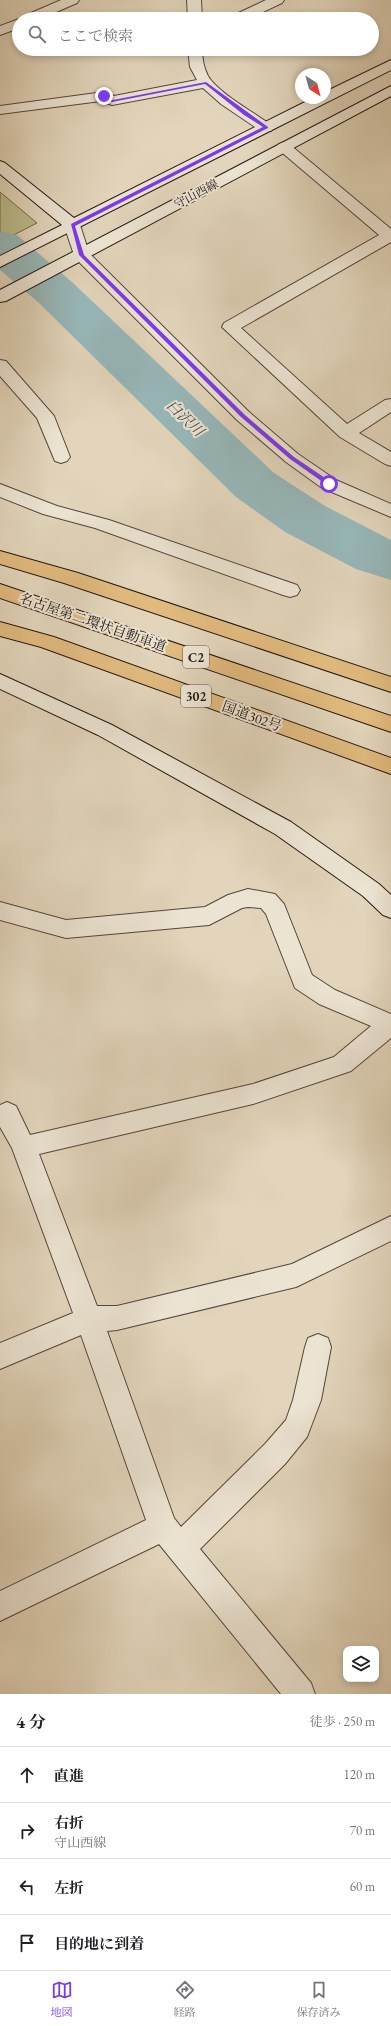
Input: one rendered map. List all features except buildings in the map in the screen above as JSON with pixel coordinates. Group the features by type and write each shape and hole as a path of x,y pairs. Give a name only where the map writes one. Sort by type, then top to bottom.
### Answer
{"highway":[{"name":"C2","path":"0,557 71,578 391,685"},
{"name":"名古屋第二環状自動車道","path":"0,591 391,724"},
{"name":"国道302号","path":"0,629 46,642 391,766"}],"street":[{"path":"45,12 72,0"},
{"path":"194,0 195,12"},
{"path":"252,12 277,0"},
{"path":"0,31 12,26"},
{"path":"195,56 195,63 206,83 245,114 266,128"},
{"name":"守山西線","path":"331,95 391,64"},
{"path":"0,110 104,96 112,101 206,83"},
{"name":"守山西線","path":"0,297 391,90"},
{"name":"守山西線","path":"0,262 313,104"},
{"path":"284,148 389,232 230,328 346,433 391,460"},
{"path":"0,166 72,225 81,255 243,416 292,458 329,484 391,512"},
{"path":"0,365 45,416 61,457"},
{"path":"346,433 391,404"},
{"path":"0,490 50,510 102,524 290,590"},
{"path":"0,681 105,730 284,828 371,890 391,909"},
{"path":"0,911 66,930 209,916 236,901 248,898 267,900 276,910 303,981 327,997 391,1024 342,1064 260,1092 24,1147"},
{"path":"0,1116 7,1113 24,1147 172,1537 300,1694"},
{"path":"0,1356 89,1319 117,1318 296,1275 391,1228"},
{"path":"0,1606 172,1537 275,1454 297,1428 307,1400 318,1347"}],"shaded area":[{"path":"0,192 37,223 0,242"}],"waterway":[{"name":"白沢川","path":"0,245 56,293 255,485 305,519 376,556 391,561"}],"route":[{"path":"104,96 112,101 206,83 245,114 266,128 72,225 81,255 243,416 292,458 329,484"}]}
